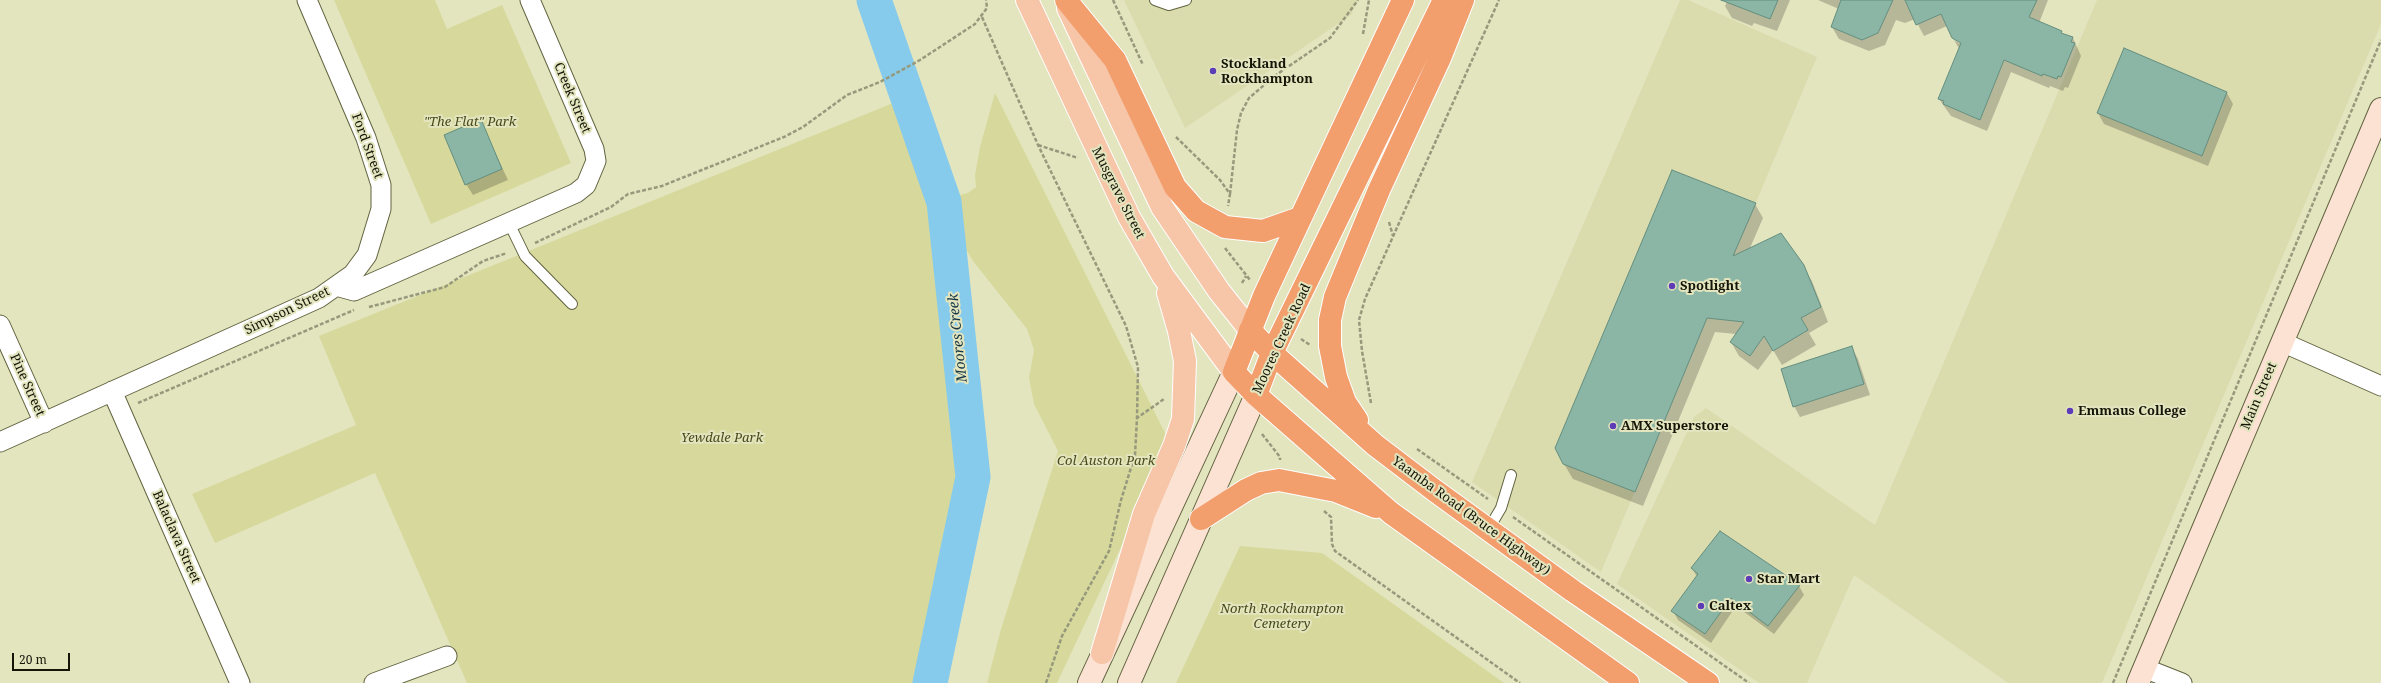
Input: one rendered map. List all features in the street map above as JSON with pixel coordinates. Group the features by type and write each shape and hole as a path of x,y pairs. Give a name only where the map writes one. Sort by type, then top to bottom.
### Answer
{"highway":[{"path":"1065,0 1115,60 1175,187 1196,211 1225,227 1263,231 1300,218"},
{"path":"1403,0 1346,125 1300,218 1250,330 1234,372 1256,395 1392,513 1628,683"},
{"name":"Moores Creek Road","path":"1256,395 1272,353 1444,0"},
{"path":"1375,445 1345,402 1336,377 1330,346 1330,320 1335,297 1379,190 1440,58 1463,0"},
{"name":"Yaamba Road (Bruce Highway)","path":"1250,330 1272,353 1375,445 1488,530 1708,683"},
{"path":"1201,519 1246,490 1261,483 1279,480 1336,490 1392,513"}],"main road":[{"name":"Musgrave Street","path":"1027,0 1103,166 1129,216 1163,276 1234,372"},
{"path":"1065,0 1162,207 1218,291 1250,330"},
{"name":"Main Street","path":"2141,676 2381,109"},
{"path":"1102,653 1144,514 1174,446 1183,420 1185,361 1179,331 1163,276"},
{"path":"1088,683 1234,372"},
{"name":"Moores Creek Road","path":"1129,683 1256,395"}],"street":[{"name":"Ford Street","path":"307,0 366,138 381,185 381,209 367,255 353,274 336,286"},
{"name":"Creek Street","path":"530,0 594,149 596,161 593,173 586,185 576,193"},
{"name":"Simpson Street","path":"0,442 319,298 336,286 354,291 576,193"},
{"name":"Pine Street","path":"0,325 44,423"},
{"path":"2282,342 2381,386"},
{"name":"Balaclava Street","path":"112,391 240,683"},
{"path":"374,683 447,656"},
{"path":"2141,676 2182,683"}],"lane":[{"path":"1155,0 1169,5 1186,0"},
{"path":"509,223 525,256 572,304"},
{"path":"1488,530 1501,508 1511,475"}],"path":[{"path":"880,82 920,60 976,24 987,8 986,0"},
{"path":"1113,0 1143,67"},
{"path":"1227,207 1230,194 1237,130 1241,113 1249,98 1276,75 1330,38 1358,0"},
{"path":"1372,407 1362,350 1359,320 1365,299 1499,0"},
{"path":"982,17 1038,145 1126,326 1138,367 1135,455 1121,500 1109,551 1062,636 1046,683"},
{"path":"2113,683 2381,40"},
{"path":"1173,130 1176,138 1220,180 1230,194"},
{"path":"1038,145 1103,166"},
{"path":"1223,245 1252,283"},
{"path":"1242,283 1246,276"},
{"path":"1137,418 1166,396"},
{"path":"1258,431 1266,437 1280,457 1280,462"},
{"path":"1415,447 1749,683"},
{"path":"1331,524 1331,536 1335,551 1520,683"}],"shaded area":[{"name":"Stockland Rockhampton","path":"1124,0 1358,0 1351,15 1185,128"},
{"path":"1680,0 1688,0 1817,57 1601,572 1472,482"},
{"name":"Emmaus College","path":"2097,0 2381,0 2381,24 2102,683 2008,683 1854,575 1807,683 1759,683 1617,584 1694,417 1706,408 1875,525"}],"green space":[{"name":"\"The Flat\" Park","path":"334,0 435,0 447,29 502,5 571,163 431,224"},
{"name":"Col Auston Park","path":"995,93 1170,443 1057,683 987,683 1001,629 1058,451 1034,404 1029,378 1034,350 1027,329 973,261 950,220 947,206 948,198 968,193 976,187 975,175 980,147"},
{"name":"Yewdale Park","path":"908,97 944,202 973,477 930,683 467,683 375,473 215,543 192,494 356,425 319,336"},
{"name":"North Rockhampton Cemetery","path":"1240,546 1322,553 1504,683 1176,683"}],"building":[{"path":"1721,0 1778,0 1770,19"},
{"path":"1841,0 1893,0 1878,33 1862,40 1831,27"},
{"path":"1905,0 2037,0 2029,17 2062,31 2061,33 2073,37 2071,42 2075,43 2061,77 2058,76 2057,79 2043,74 2042,76 2004,60 1980,120 1943,104 1944,101 1938,99 1961,43 1952,38 1941,14 1916,25"},
{"path":"2124,48 2227,92 2202,156 2097,113"},
{"path":"481,119 502,169 465,185 444,135"},
{"path":"1672,170 1756,203 1733,256 1781,233 1804,265 1821,307 1801,318 1808,330 1773,351 1764,336 1750,356 1730,342 1744,322 1707,318 1635,492 1563,464 1555,448"},
{"path":"1852,346 1864,384 1793,407 1781,369"},
{"name":"Star Mart","path":"1720,531 1800,585 1768,626 1731,598 1705,634 1671,611 1698,574 1691,568"}],"waterway":[{"name":"Moores Creek","path":"874,0 944,202 973,477 930,683"}],"place":[{"name":"Stockland Rockhampton","path":"1213,71"},
{"name":"Spotlight","path":"1672,286"},
{"name":"Emmaus College","path":"2070,411"},
{"name":"AMX Superstore","path":"1613,426"},
{"name":"Star Mart","path":"1749,579"},
{"name":"Caltex","path":"1701,606"}]}
